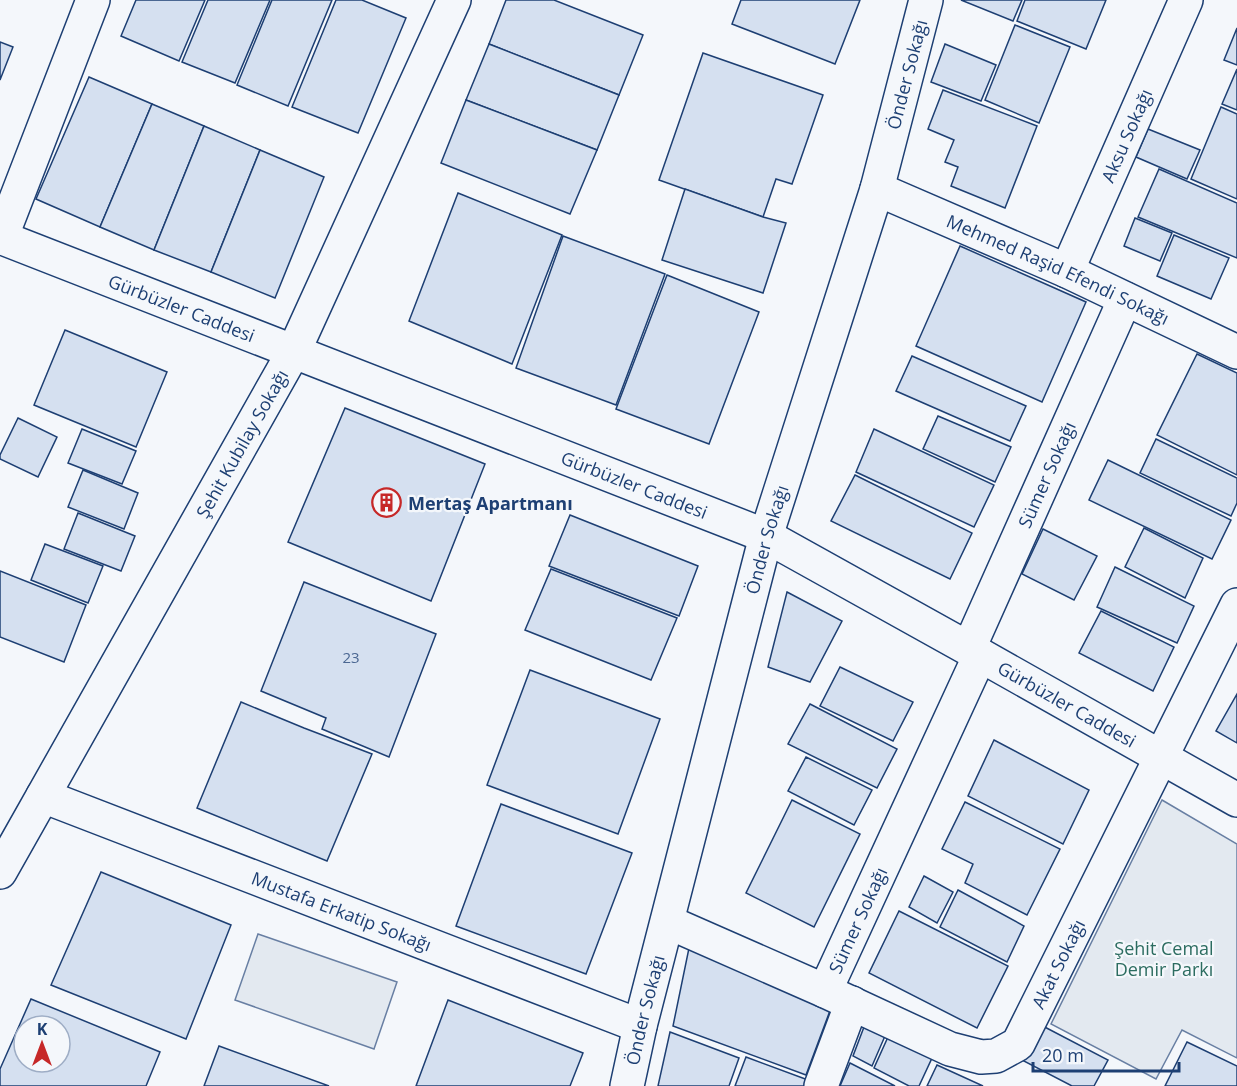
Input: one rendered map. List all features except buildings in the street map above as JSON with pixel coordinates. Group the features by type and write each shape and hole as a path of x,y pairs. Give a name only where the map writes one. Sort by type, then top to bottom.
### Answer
{"street":[{"path":"1,238 93,0"},
{"name":"Şehit Kubilay Sokağı","path":"0,872 294,351 454,0"},
{"name":"Önder Sokağı","path":"627,1086 640,1026 766,536 877,189 926,0"},
{"name":"Aksu Sokağı","path":"1067,271 1186,0"},
{"name":"Mehmed Raşid Efendi Sokağı","path":"877,189 1067,271 1237,352"},
{"name":"Gürbüzler Caddesi","path":"1,238 766,536 1237,800"},
{"name":"Sümer Sokağı","path":"821,1086 838,997 974,651 1125,299"},
{"name":"Akat Sokağı","path":"668,922 950,1049 981,1057 996,1056 1018,1044 1237,605"},
{"name":"Mustafa Erkatip Sokağı","path":"43,796 640,1026"}],"green space":[{"name":"Şehit Cemal Demir Parkı","path":"1162,800 1237,844 1237,1058 1182,1030 1156,1079 1051,1024"},
{"path":"258,934 397,982 374,1049 235,1000"}],"place":[{"name":"Mertaş Apartmanı","path":"387,503"}]}
